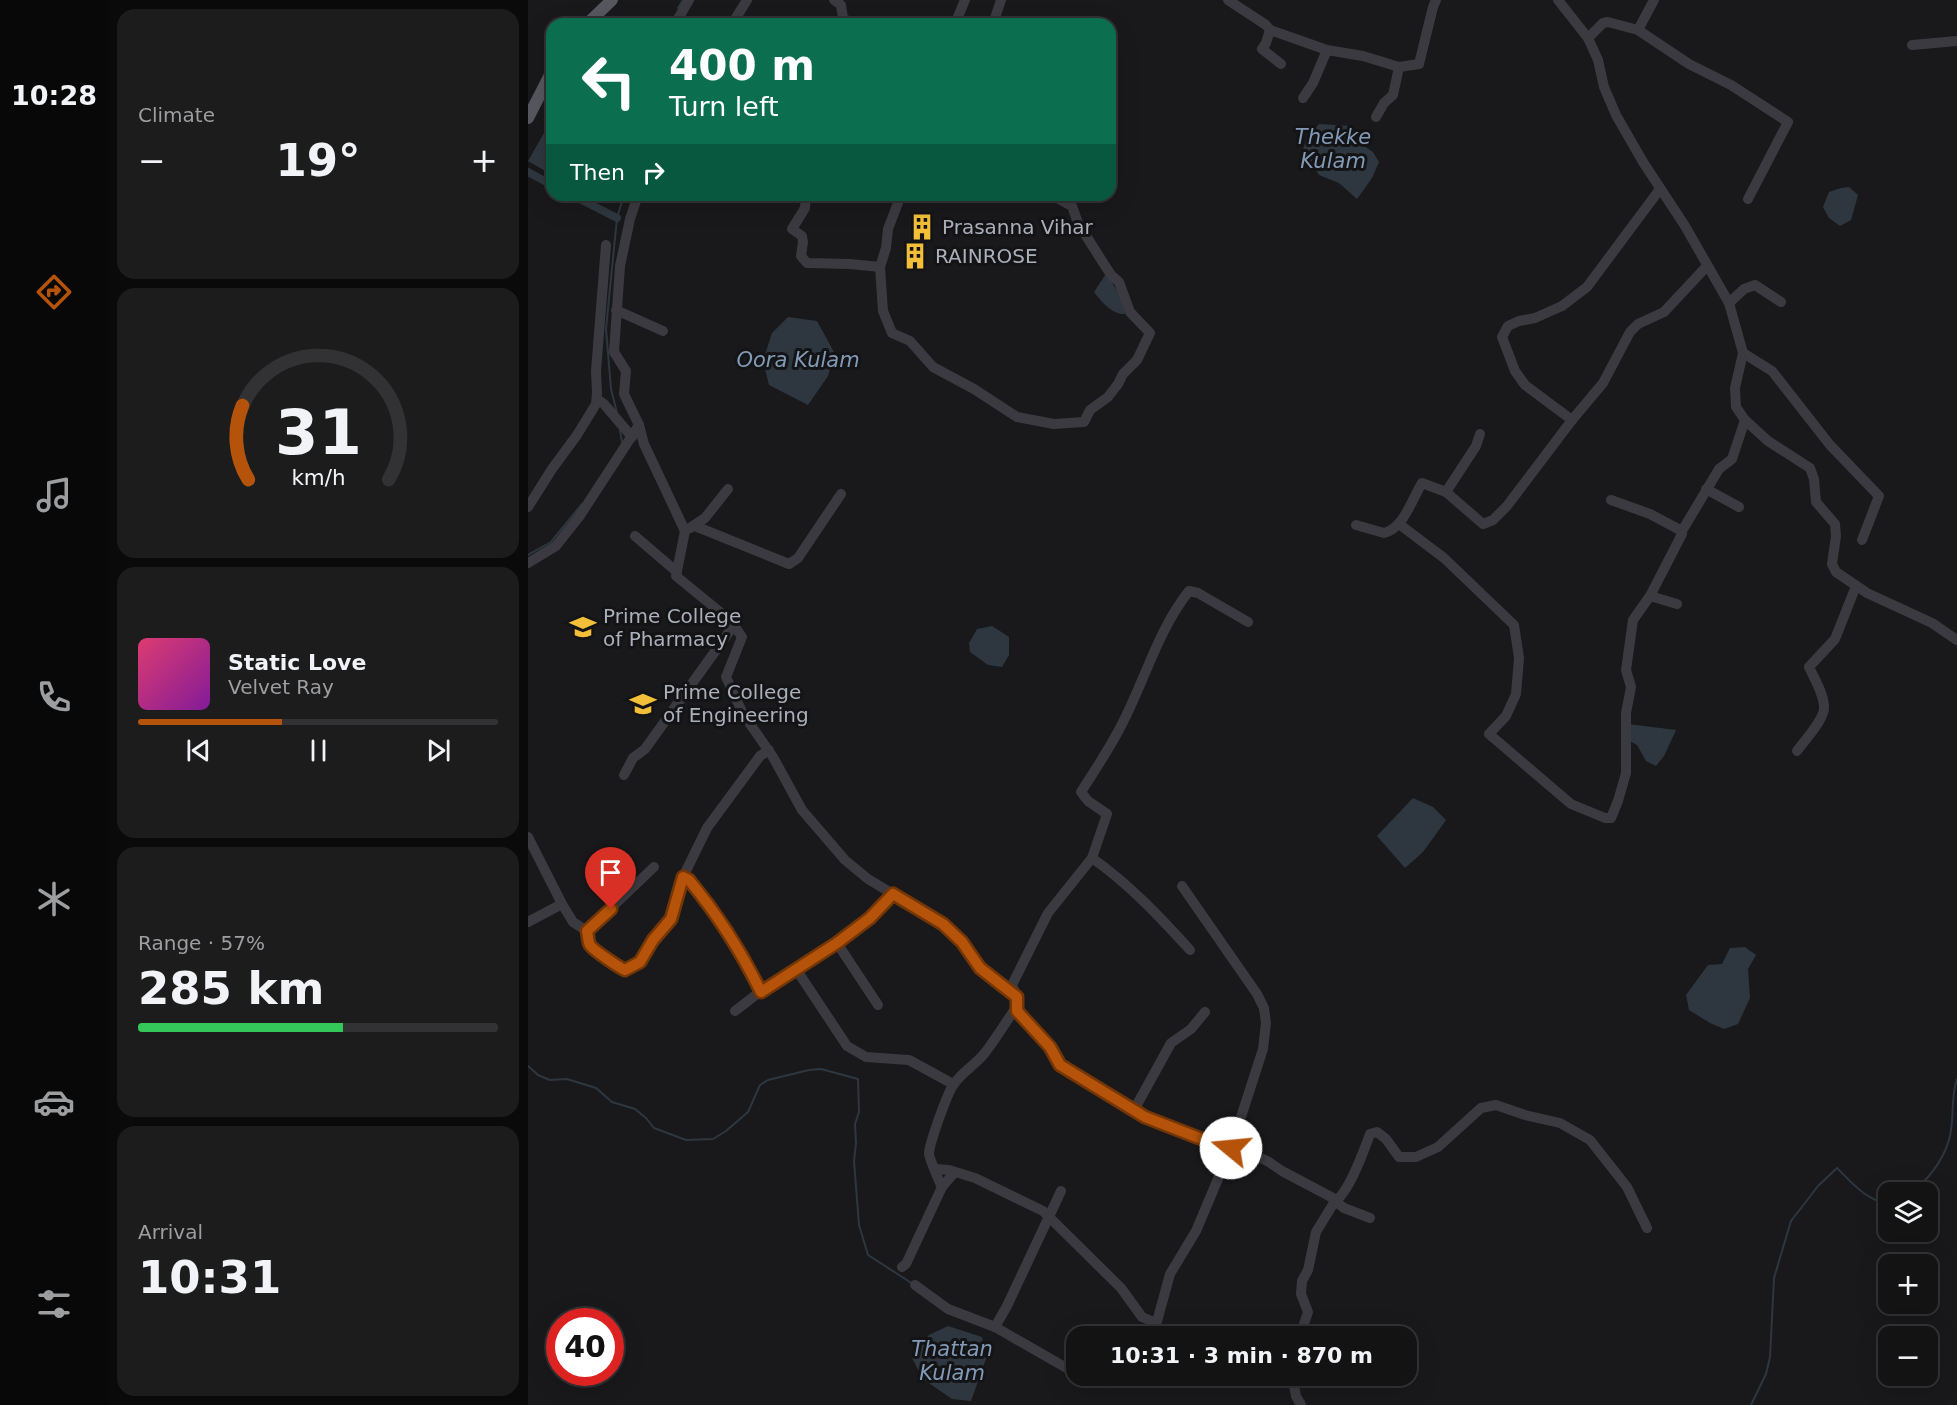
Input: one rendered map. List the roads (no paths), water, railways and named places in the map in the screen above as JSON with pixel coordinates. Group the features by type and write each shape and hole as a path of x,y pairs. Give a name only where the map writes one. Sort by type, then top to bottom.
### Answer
{"main road":[{"path":"592,18 612,0"},
{"path":"528,118 546,92"}],"street":[{"path":"678,18 689,0"},
{"path":"736,18 747,0"},
{"path":"834,0 841,5 843,18"},
{"path":"957,18 966,0"},
{"path":"995,18 1001,0"},
{"path":"1228,0 1270,30 1327,50 1363,56 1399,67 1419,64 1433,7 1437,0"},
{"path":"1558,0 1588,38 1598,60 1604,87 1616,115 1729,303 1743,353 1735,388 1736,407 1745,420 1768,441 1810,468 1814,479 1816,502 1835,525 1836,536 1832,564 1836,572 1868,593 1932,622 1957,640"},
{"path":"1638,30 1654,0"},
{"path":"1588,38 1603,23 1608,22 1638,30 1689,64 1731,85 1788,122 1748,199"},
{"path":"1270,30 1262,49 1281,64"},
{"path":"1912,45 1957,42"},
{"path":"1304,98 1327,50"},
{"path":"1376,117 1384,103 1393,95 1399,67"},
{"path":"1572,420 1525,385 1515,371 1502,337 1508,326 1518,321 1535,318 1562,306 1587,287 1660,189"},
{"path":"636,201 620,266 614,352 626,371 624,394 639,425 644,444 690,528 789,564 798,558 841,494"},
{"path":"806,201 805,208 792,229 802,236 801,256 807,262 880,267"},
{"path":"899,201 888,229 886,248 880,267 883,311 892,333 910,341 933,367 974,389 1017,417 1054,424 1083,422 1090,410 1108,397 1123,374 1137,360 1150,333 1130,312 1119,282 1111,275 1096,253 1078,223 1072,206 1063,201"},
{"path":"528,507 577,435 597,399 596,371 606,245 620,266"},
{"path":"1356,525 1384,533 1399,524 1422,483 1446,492 1483,524 1493,520 1507,506 1603,383 1630,332 1638,324 1664,312 1707,266"},
{"path":"1729,303 1744,289 1755,285 1781,302"},
{"path":"616,310 663,331"},
{"path":"1743,353 1772,371 1830,445 1879,496 1862,540"},
{"path":"597,399 632,437"},
{"path":"1611,500 1650,514 1682,531 1719,469 1732,459 1745,420"},
{"path":"528,563 556,546 639,425"},
{"path":"1446,492 1476,446 1480,434"},
{"path":"728,489 705,518 690,528 676,576 734,625 742,637 726,677 743,714 769,750 802,810 845,860 868,879 943,924 962,942 980,968 1017,997"},
{"path":"1706,489 1739,507"},
{"path":"1399,524 1444,558 1514,625 1519,658 1516,694 1506,716 1489,734 1571,804 1605,818 1611,818 1626,773 1626,713 1631,687 1626,670 1633,620 1650,596 1682,534"},
{"path":"635,536 677,572"},
{"path":"1797,752 1822,718 1825,709 1809,667 1835,639 1856,586"},
{"path":"1017,1011 1017,997 1012,985 1048,913 1092,858 1107,814 1088,801 1081,792 1122,724 1180,601 1189,591 1198,593 1248,622"},
{"path":"1650,596 1677,604"},
{"path":"624,775 633,758 645,749 734,625"},
{"path":"528,837 573,922 587,931 590,945 597,952 608,958 615,966 625,970 640,962 653,940 671,919 683,877 711,820 760,756 769,750"},
{"path":"1092,858 1117,875 1191,950"},
{"path":"587,931 654,867"},
{"path":"683,877 689,880 716,912 761,992"},
{"path":"1155,1326 1170,1274 1196,1231 1231,1148 1263,1049 1266,1023 1264,1008 1257,994 1182,886"},
{"path":"735,1011 837,943 870,918 893,894"},
{"path":"528,922 562,904"},
{"path":"837,943 878,1005"},
{"path":"796,969 847,1046 852,1050 866,1057 909,1060 953,1084"},
{"path":"942,1187 938,1182 936,1169 929,1154 931,1141 953,1084 983,1055 1016,1008 1050,1047 1060,1065 1134,1110 1156,1122 1269,1161 1282,1171 1333,1198 1344,1208 1370,1218"},
{"path":"1134,1110 1171,1043 1191,1029 1205,1012"},
{"path":"1303,1326 1308,1312 1301,1294 1302,1281 1308,1270 1316,1232 1355,1172 1370,1134 1377,1132 1399,1156 1416,1156 1438,1147 1481,1108 1496,1105 1560,1123 1590,1140 1627,1187 1647,1228"},
{"path":"936,1169 948,1170 975,1179 1043,1211 1121,1288 1142,1317 1156,1323"},
{"path":"902,1267 906,1264 942,1187 954,1173"},
{"path":"994,1327 1007,1306 1061,1191"},
{"path":"915,1285 948,1309 994,1327 1066,1368"},
{"path":"1294,1386 1301,1405"}],"water":[{"name":"Thekke Kulam","path":"1319,124 1351,126 1357,141 1373,152 1379,162 1372,178 1357,199 1339,183 1319,175 1312,164 1301,155 1307,138"},
{"path":"546,130 546,172 528,161"},
{"path":"1849,187 1858,195 1851,220 1840,226 1829,218 1823,207 1829,192"},
{"path":"1106,274 1118,293 1125,314 1111,310 1094,292"},
{"name":"Oora Kulam","path":"788,317 817,321 835,354 828,376 808,405 769,385 763,361 772,333"},
{"path":"992,626 1009,637 1009,655 1002,667 988,665 970,652 969,643 977,629"},
{"path":"1628,724 1676,730 1664,756 1656,766 1646,761 1637,745 1628,740"},
{"path":"1413,798 1433,807 1446,820 1423,852 1405,868 1377,836"},
{"path":"1745,947 1756,955 1748,969 1750,998 1738,1024 1724,1029 1689,1010 1686,995 1708,965 1722,964 1730,948"},
{"name":"Thattan Kulam","path":"948,1326 982,1337 987,1356 971,1401 952,1399 923,1379 912,1358 929,1335"}],"waterway":[{"path":"678,8 683,0"},
{"path":"528,172 546,182"},
{"path":"584,201 617,218"},
{"path":"617,413 611,389 606,329 617,218 622,201"},
{"path":"620,430 622,442"},
{"path":"528,555 551,542 582,504"},
{"path":"528,1066 538,1075 550,1080 567,1079 596,1088 612,1102 635,1109 654,1128 686,1140 713,1139 726,1131 748,1112 760,1085 768,1080 821,1069 858,1079 859,1112 855,1124 854,1161 859,1225 868,1255 913,1284"},
{"path":"1922,1182 1939,1162 1946,1148 1951,1132 1957,1079"},
{"path":"1751,1405 1766,1374 1770,1357 1774,1278 1791,1221 1818,1186 1837,1168 1854,1185 1878,1201"}],"place":[{"name":"Prasanna Vihar","path":"922,227"},
{"name":"RAINROSE","path":"915,256"},
{"name":"Prime College of Pharmacy","path":"583,627"},
{"name":"Prime College of Engineering","path":"643,704"}]}
